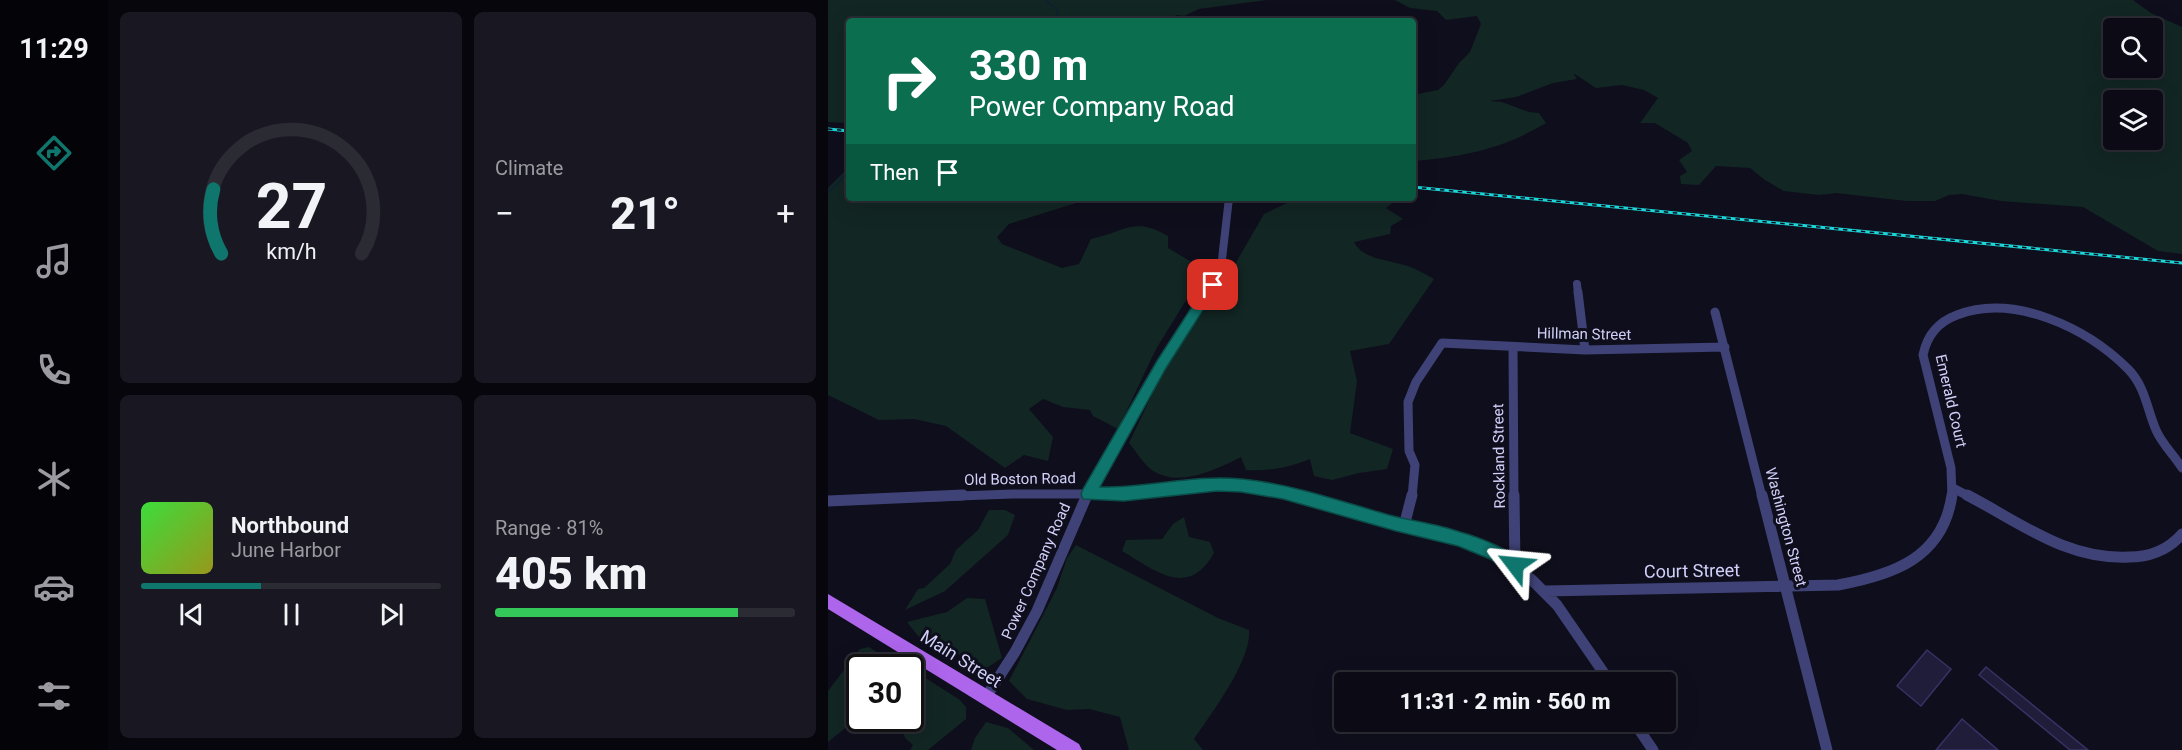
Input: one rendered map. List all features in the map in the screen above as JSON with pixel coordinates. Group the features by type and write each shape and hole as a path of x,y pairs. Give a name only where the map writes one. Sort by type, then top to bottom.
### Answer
{"main road":[{"name":"Main Street","path":"828,602 1072,750"}],"street":[{"name":"Power Company Road","path":"986,697 1015,652 1037,611 1070,528 1161,364 1213,285 1221,267 1226,244 1229,201"},
{"path":"1577,284 1585,350"},
{"name":"Emerald Court","path":"1838,585 1895,571 1923,553 1945,521 1953,488 1949,461 1923,356 1926,342 1938,325 1960,313 1977,310 2011,311 2044,318 2073,330 2112,354 2140,383 2146,395 2156,430 2182,468"},
{"name":"Washington Street","path":"1715,312 1827,750"},
{"name":"Hillman Street","path":"1404,526 1412,497 1415,465 1409,451 1408,402 1416,382 1442,344 1585,350 1725,347"},
{"name":"Rockland Street","path":"1513,346 1515,565"},
{"name":"Old Boston Road","path":"828,501 994,494 1124,494 1217,484 1241,485 1283,492 1404,526 1460,539 1496,554 1515,565 1546,591 1603,672"},
{"path":"1953,488 1974,498 2041,539 2083,555 2114,559 2144,556 2168,546 2182,534"},
{"name":"Court Street","path":"1546,591 1838,585"},
{"path":"1641,732 1653,750"}],"green space":[{"path":"828,0 1267,0 1199,9 1184,16 1177,15 1172,18 846,18 846,123 828,122"},
{"path":"1395,0 2133,0 2162,18 2103,18 2103,78 2163,78 2163,18 2182,27 2182,254 2158,251 2083,207 2001,201 1962,194 1949,195 1935,201 1906,201 1836,193 1819,195 1784,191 1750,168 1716,166 1699,185 1681,184 1680,176 1687,172 1679,160 1692,151 1688,143 1655,123 1640,123 1658,98 1644,90 1622,85 1596,88 1573,73 1577,79 1553,83 1516,97 1490,101 1502,102 1529,112 1539,113 1546,123 1530,132 1482,150 1416,161 1416,94 1438,90 1444,85 1459,63 1470,52 1481,24 1477,16 1446,20 1437,11 1410,8"},
{"path":"846,170 846,201 1082,201 1009,224 997,237 1002,244 1062,268 1079,264 1091,239 1138,226 1156,230 1168,236 1168,248 1195,264 1211,260 1156,349 1118,429 1093,416 1090,410 1063,407 1043,399 1029,409 1053,437 1048,461 1024,455 1005,468 946,426 914,419 879,420 828,395 828,188"},
{"path":"1395,201 1386,208 1403,219 1391,226 1390,234 1354,242 1364,253 1406,265 1434,279 1389,344 1350,351 1357,381 1350,433 1393,449 1387,469 1332,480 1314,476 1310,459 1279,468 1246,470 1241,457 1221,467 1187,477 1165,476 1151,470 1129,443 1167,363 1227,278 1264,214 1289,202"},
{"path":"989,510 1005,510 1015,515 1008,535 945,591 905,610 918,589 924,588 950,564 956,550 978,530"},
{"path":"1184,517 1189,537 1210,542 1214,553 1204,567 1193,575 1182,578 1159,573 1122,551 1126,540 1162,539 1173,524"},
{"path":"1076,545 1218,618 1249,630 1244,656 1237,671 1194,739 1203,750 1129,750 1120,717 1089,709 1067,710 1027,699 1009,681 1057,588 1067,558"},
{"path":"967,598 985,599 1002,658 985,669 947,648 919,637 907,622 947,612"},
{"path":"869,647 880,654 856,654 860,649"},
{"path":"846,667 846,727 828,742 828,691"},
{"path":"924,677 960,700 966,707 966,719 928,750 910,750 913,745 905,738 903,732 924,732"},
{"path":"986,722 1008,728 1034,750 971,750 975,738"}],"building":[{"path":"1927,650 1951,669 1921,706 1897,686"},
{"path":"1986,667 2088,750 2070,750 1979,675"},
{"path":"1962,719 1998,750 1936,750"}],"waterway":[{"path":"1045,0 1058,10 1057,18"},
{"path":"828,193 846,174"}],"railway":[{"path":"828,129 846,131"},
{"path":"1416,187 2182,263"}],"route":[{"path":"1213,285 1161,364 1089,494 1124,494 1217,484 1241,485 1283,492 1396,524 1460,539 1496,554 1515,565"}]}
